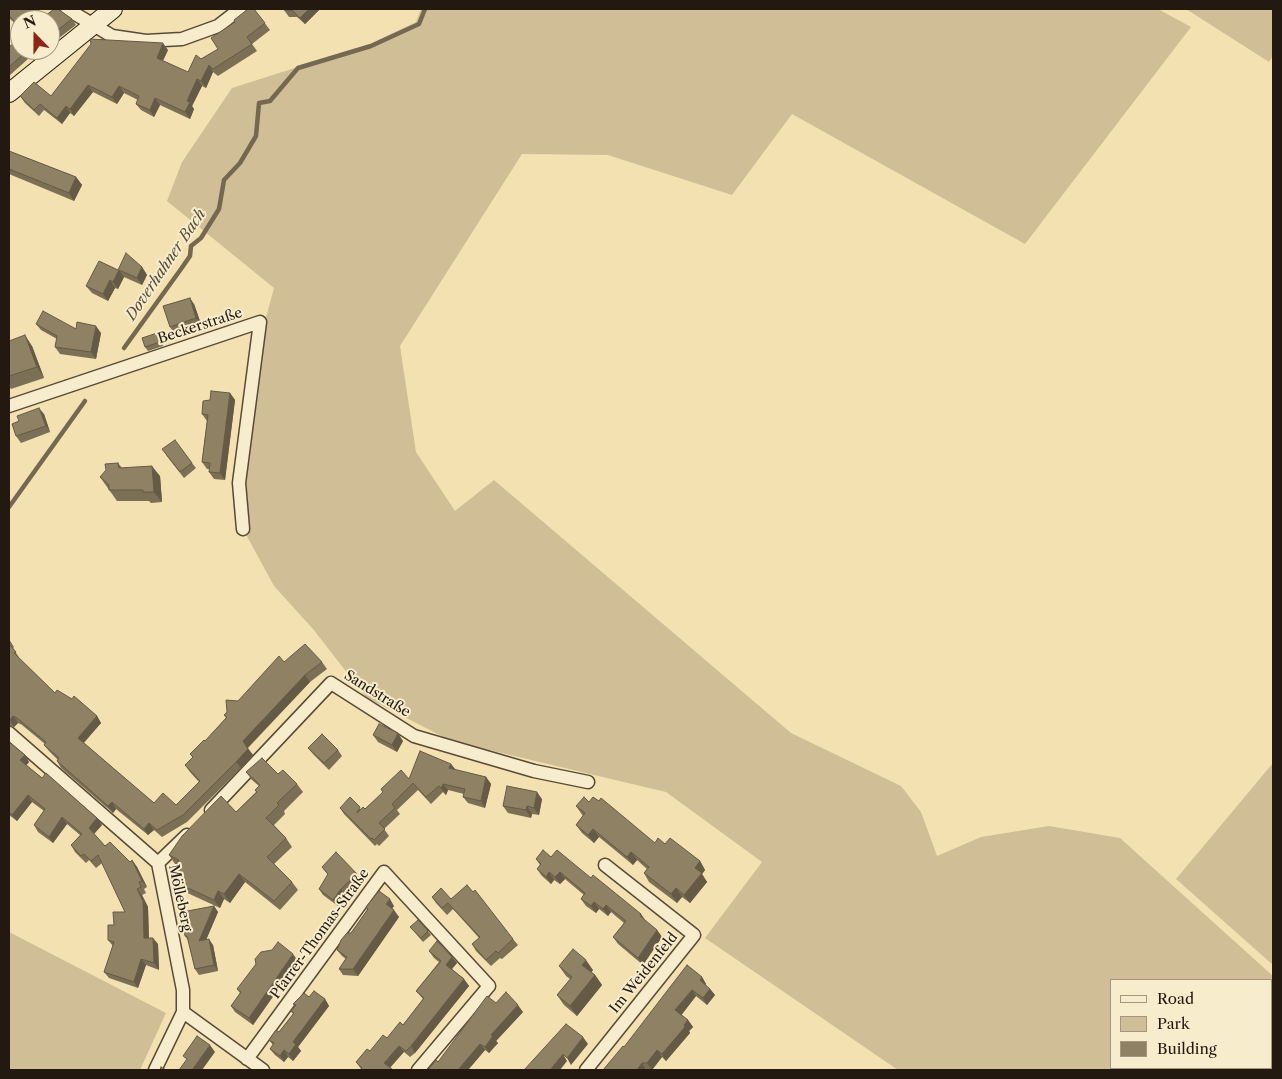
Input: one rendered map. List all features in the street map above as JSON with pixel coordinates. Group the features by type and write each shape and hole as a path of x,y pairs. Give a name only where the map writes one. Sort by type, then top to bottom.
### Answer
{"street":[{"path":"67,9 112,36 146,41 182,39 218,26 240,9"},
{"path":"9,93 113,9"},
{"name":"Beckerstraße","path":"9,406 260,322 239,483 242,529"},
{"name":"Sandstraße","path":"158,863 247,774 331,683 414,736 534,771 588,782"},
{"name":"Mölleberg","path":"9,733 158,863 183,990 183,1012 155,1070"},
{"name":"Im Weidenfeld","path":"586,1070 694,934 605,865"},
{"name":"Pfarrer-Thomas-Straße","path":"246,1058 384,872 489,986 418,1070"},
{"path":"183,1012 263,1070"}],"green space":[{"path":"421,9 1158,9 1191,27 1025,244 792,114 732,195 608,155 522,154 400,346 416,452 455,511 494,480 791,733 901,786 921,812 937,856 981,837 1049,826 1120,838 1273,976 1273,1070 898,1070 705,938 762,862 666,792 451,741 366,697 313,629 274,586 243,529 239,483 256,354 274,288 167,201 182,162 232,88 370,44 416,22"},
{"path":"1186,9 1273,9 1273,56 1269,62"},
{"path":"1273,763 1273,965 1176,879"},
{"path":"9,932 166,1013 140,1070 9,1070"}],"building":[{"path":"9,9 38,10 10,10 9,16"},
{"path":"248,9 254,9 265,23 247,37 252,44 213,69 209,65 201,81 197,79 187,101 190,102 185,112 155,98 150,110 136,104 139,96 119,86 112,97 88,85 70,109 66,106 57,118 40,104 34,110 20,96 34,82 51,96 91,44 90,39 163,43 157,58 188,72 196,55 201,59 218,49 211,38 235,22 234,20"},
{"path":"284,9 309,9 300,18 292,10"},
{"path":"60,10 72,19 60,28"},
{"path":"9,47 10,60 17,60 9,67"},
{"path":"9,151 76,177 69,193 9,169"},
{"path":"126,253 142,267 137,278 119,270 113,282 110,280 103,294 86,286 99,261 118,270"},
{"path":"190,298 196,318 170,327 163,306"},
{"path":"43,311 76,329 77,322 96,326 91,352 55,347 57,336 36,324"},
{"path":"157,333 160,342 145,347 142,338"},
{"path":"25,335 37,367 9,376 9,341"},
{"path":"211,391 230,393 220,473 209,472 210,463 202,462 208,415 202,414 203,401 210,400"},
{"path":"39,408 46,426 16,436 12,424 19,421 17,416"},
{"path":"175,440 192,463 180,472 162,449"},
{"path":"118,463 119,468 152,466 154,492 143,492 143,490 109,490 109,485 100,477 106,470 105,464"},
{"path":"9,644 16,652 14,653 55,693 57,690 72,699 74,696 97,716 78,738 154,803 163,793 176,805 200,781 185,765 193,757 190,754 227,717 224,715 227,712 226,700 238,701 279,656 284,662 305,644 322,662 305,675 243,741 248,749 236,762 183,815 157,830 149,823 144,829 112,802 108,806 57,761 59,758 44,745 46,742 17,718 13,716 9,720"},
{"path":"379,724 398,733 392,745 373,735"},
{"path":"322,734 338,750 324,763 308,748"},
{"path":"9,742 25,755 20,760 42,778 46,773 97,818 89,828 105,846 110,842 130,862 132,860 142,881 139,882 141,887 137,889 143,901 144,938 153,938 154,963 141,959 134,982 104,972 114,942 108,940 108,925 114,925 113,912 125,912 98,855 91,861 84,854 81,856 71,845 82,834 62,817 49,837 34,825 45,809 28,795 12,815 9,812"},
{"path":"420,751 451,764 449,768 486,777 481,801 463,797 465,789 443,784 441,788 439,786 426,797 413,783 392,804 395,808 379,823 385,829 374,840 371,839 340,808 350,797 360,807 357,813 363,807 365,809 383,792 381,789 401,770 409,779"},
{"path":"262,758 278,774 283,770 297,784 277,803 279,805 266,818 286,838 267,857 292,882 274,901 239,874 224,894 218,891 214,900 177,883 179,879 171,876 179,860 169,855 182,836 221,796 236,812 257,792 255,790 260,785 246,772"},
{"path":"507,786 537,792 534,808 527,806 526,810 503,806"},
{"path":"584,797 589,802 593,797 599,801 601,798 655,843 658,838 665,844 670,838 700,861 695,868 702,873 684,895 676,888 671,894 644,873 649,867 631,852 627,857 593,829 588,835 576,825 585,813 576,806"},
{"path":"543,850 551,857 557,850 591,878 593,875 641,914 640,916 657,930 638,958 613,937 626,921 606,905 603,909 594,902 591,906 581,899 585,893 560,872 555,877 549,872 546,877 537,869 541,864 536,859"},
{"path":"336,852 357,874 341,889 333,900 319,889 328,874 322,867"},
{"path":"467,885 473,892 475,890 513,939 498,953 496,951 486,960 472,944 480,937 448,903 442,908 432,897 441,888 451,899"},
{"path":"379,891 390,899 386,904 394,910 353,969 339,969 347,957 337,950 341,940 347,933 351,933 368,909 366,907"},
{"path":"214,906 199,941 209,939 214,965 195,969 187,936 185,936 182,912"},
{"path":"418,920 428,931 421,938 410,927"},
{"path":"437,941 452,957 446,965 464,979 411,1046 406,1051 399,1046 384,1063 391,1070 360,1070 362,1068 356,1062 367,1049 370,1051 383,1035 387,1038 400,1022 403,1025 424,998 416,991 441,961 429,951"},
{"path":"278,942 293,954 249,1018 231,1006 241,992 237,989 256,964 255,959 261,952 272,950"},
{"path":"573,949 586,960 582,965 595,975 570,1006 557,995 572,977 559,966"},
{"path":"687,965 702,977 700,980 710,989 703,998 692,990 675,1010 688,1020 684,1025 685,1027 662,1054 657,1050 647,1063 642,1063 637,1070 603,1070 624,1047"},
{"path":"314,991 325,999 293,1042 296,1044 289,1054 284,1050 280,1056 270,1049 274,1043 269,1040 276,1030 279,1032 294,1013 291,1011 296,1005 293,1004 304,993 309,997"},
{"path":"506,992 518,1005 491,1035 493,1036 485,1047 480,1044 458,1070 428,1070 436,1060 438,1062 487,996 496,1003"},
{"path":"566,1024 583,1037 567,1058 563,1054 550,1070 524,1070"},
{"path":"197,1036 210,1045 192,1070 179,1070 187,1059 183,1056"}],"waterway":[{"name":"Doverhahner Bach","path":"124,348 190,256 191,246 201,238 219,209 224,180 240,163 256,136 259,103 270,101 298,68 371,46 419,24 425,9"},
{"name":"Doverhahner Bach","path":"9,507 85,401"}]}
